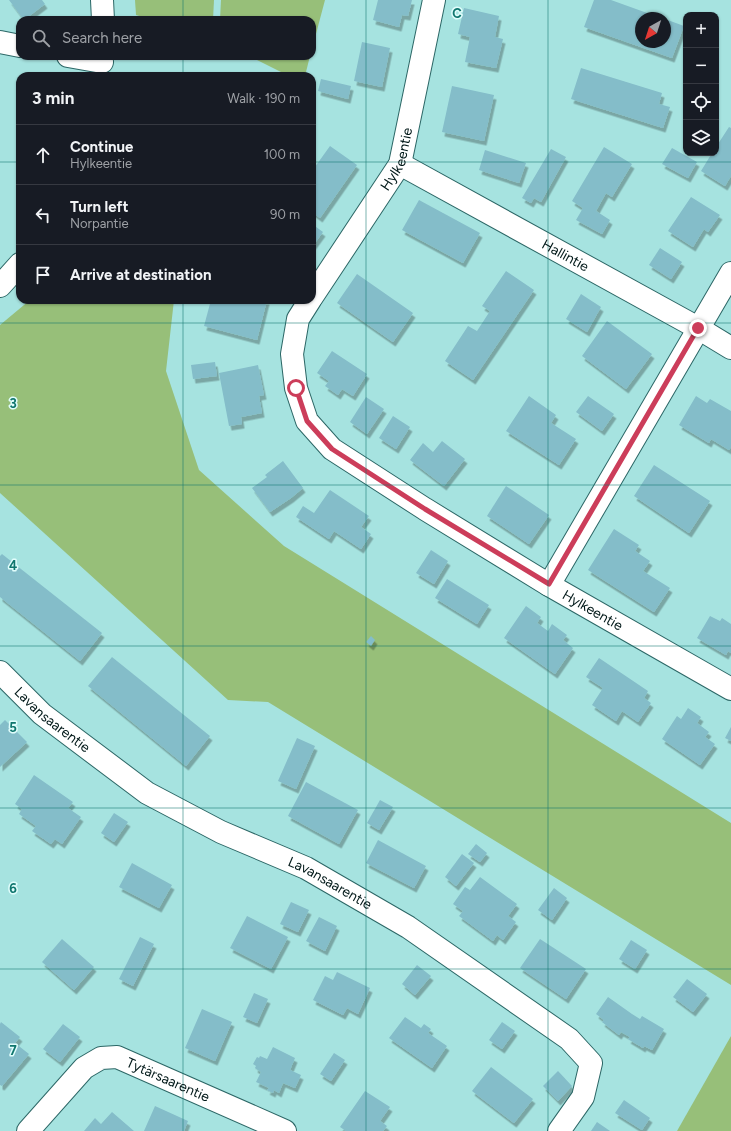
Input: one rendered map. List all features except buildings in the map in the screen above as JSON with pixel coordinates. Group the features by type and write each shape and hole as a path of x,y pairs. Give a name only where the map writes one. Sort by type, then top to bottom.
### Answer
{"street":[{"path":"102,0 103,16"},
{"name":"Hylkeentie","path":"316,291 400,164 434,0"},
{"path":"0,42 16,45"},
{"path":"83,60 102,65"},
{"name":"Hallintie","path":"400,164 698,328 731,348"},
{"path":"0,286 16,268"},
{"path":"549,584 731,273"},
{"name":"Hylkeentie","path":"307,304 298,319 292,354 296,388 307,421 332,449 425,509 549,584 731,689"},
{"name":"Lavansaarentie","path":"0,672 42,714 147,793 221,832 306,868 408,927 569,1038 591,1063 583,1097 559,1131"},
{"name":"Tytärsaarentie","path":"28,1131 84,1068 101,1058 117,1058 285,1131"}],"green space":[{"path":"135,0 214,0 213,16 136,15"},
{"path":"221,0 325,0 316,34 316,16 220,16"},
{"path":"257,60 309,60 306,72 281,72"},
{"path":"25,304 174,304 166,371 199,470 284,546 731,823 731,985 268,702 228,700 0,493 0,325"},
{"path":"731,1036 731,1131 677,1131"}],"route":[{"path":"296,388 307,421 332,449 425,509 549,584 698,328"}]}
